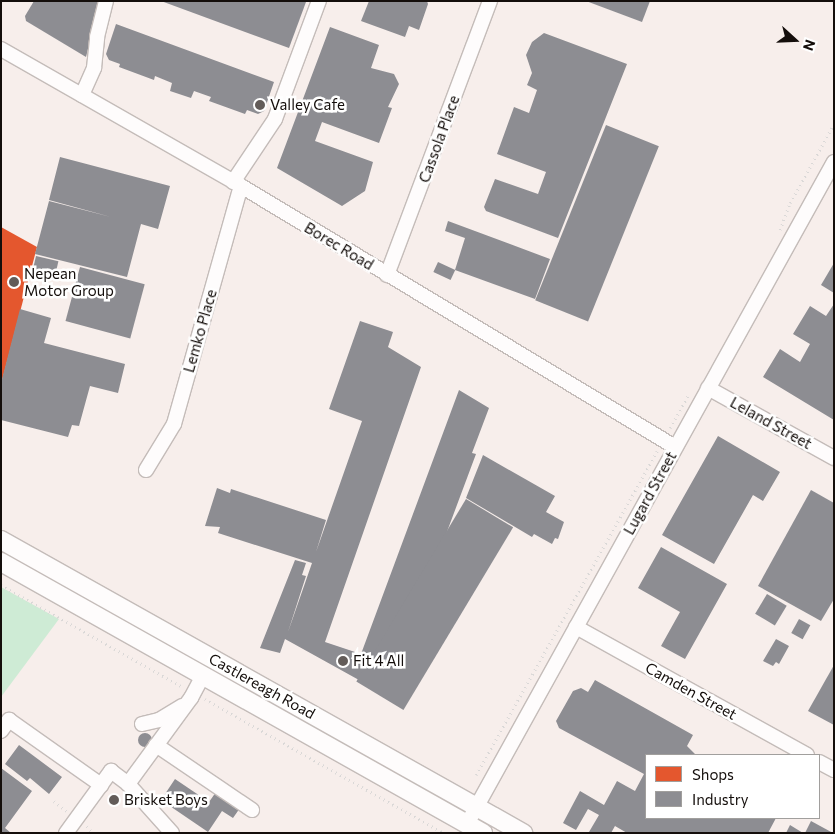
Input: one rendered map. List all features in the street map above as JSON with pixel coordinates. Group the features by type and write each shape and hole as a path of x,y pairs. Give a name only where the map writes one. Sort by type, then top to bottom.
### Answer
{"main road":[{"name":"Castlereagh Road","path":"1,540 523,833"},
{"name":"Castlereagh Road","path":"1,562 483,833"}],"street":[{"path":"82,95 94,68 97,37 106,1"},
{"name":"Lemko Place","path":"146,470 174,424 237,184 275,119 319,1"},
{"name":"Cassola Place","path":"387,275 490,1"},
{"name":"Borec Road","path":"1,49 237,184 675,447"},
{"name":"Lugard Street","path":"467,824 834,162"},
{"name":"Leland Street","path":"708,388 834,458"},
{"name":"Camden Street","path":"576,627 804,754"},
{"path":"128,784 191,698 203,675"},
{"path":"142,724 160,720 191,698"},
{"path":"1,731 9,720 101,785"},
{"path":"156,746 252,810"},
{"path":"820,763 834,770"},
{"path":"66,833 111,771 128,784 172,833"}],"path":[{"path":"778,236 790,204 834,124"},
{"path":"476,775 656,453"},
{"path":"1,585 191,698 444,833"}],"green space":[{"path":"1,587 59,619 1,697"}],"building: Shops":[{"name":"Nepean Motor Group","path":"1,227 37,247 2,381 1,381"}],"building: Industry":[{"path":"34,1 100,1 86,57 26,21 25,16"},
{"path":"161,1 305,1 306,2 289,48"},
{"path":"369,1 427,1 428,4 419,30 409,26 405,37 361,21"},
{"path":"586,1 650,1 642,22"},
{"path":"116,24 274,82 264,111 258,114 247,110 245,114 209,101 211,97 194,91 191,98 170,91 172,83 155,76 154,80 119,67 120,64 109,60 106,54"},
{"path":"330,27 379,45 371,68 394,74 399,84 388,107 392,108 379,143 322,122 315,141 373,162 365,191 342,206 277,168"},
{"path":"544,33 627,64 558,238 486,211 484,207 495,179 538,194 546,172 497,154 514,107 529,113 537,90 527,85 532,73 526,55 532,42"},
{"path":"606,125 659,146 588,322 535,300"},
{"path":"60,157 170,186 158,229 141,224 127,277 35,254 49,201 111,217 49,200"},
{"path":"448,221 550,259 535,299 455,270 465,238 445,231"},
{"path":"36,256 58,261 55,276 33,271"},
{"path":"438,262 455,270 451,280 433,272"},
{"path":"834,263 834,293 821,285"},
{"path":"80,267 145,284 130,338 66,321"},
{"path":"834,304 834,420 763,377 780,349 800,362 810,344 793,334 810,306 826,316"},
{"path":"20,309 51,318 44,343 125,364 118,393 90,386 79,426 72,425 68,437 1,420 1,383"},
{"path":"360,321 393,332 388,347 421,367 325,642 361,654 459,390 489,408 472,453 476,454 386,695 285,639 280,653 260,648 295,560 306,563 302,575 306,576 288,632 312,563 218,533 220,527 205,526 217,488 230,493 231,489 326,520 316,552 362,421 329,409"},
{"path":"718,436 780,472 763,501 753,495 714,564 662,535"},
{"path":"483,455 555,496 546,512 564,522 558,539 555,538 552,544 534,534 532,537 466,498"},
{"path":"811,490 834,503 834,599 821,621 758,586"},
{"path":"466,499 513,527 403,710 356,682"},
{"path":"661,547 727,584 685,659 661,646 680,612 638,588"},
{"path":"767,594 787,606 775,626 755,614"},
{"path":"799,619 810,625 803,639 791,633"},
{"path":"776,639 789,646 779,664 776,662 773,666 763,661"},
{"path":"834,665 834,725 808,711"},
{"path":"595,680 693,735 687,746 695,754 645,754 645,819 775,819 768,833 627,833 615,826 632,796 611,833 589,832 599,815 588,809 576,830 563,823 580,791 604,805 617,781 635,791 644,774 559,728 556,721 573,691 581,688 588,692"},
{"path":"145,733 150,735 152,740 150,745 145,747 140,745 138,740 140,735"},
{"path":"19,745 62,777 49,794 30,778 27,781 5,764"},
{"path":"1,768 32,791 5,828 11,833 1,833"},
{"path":"175,779 209,802 216,792 240,808 233,818 222,811 208,832 161,800"},
{"path":"811,821 833,833 805,833"},
{"path":"790,825 803,833 786,833"}],"place":[{"name":"Valley Cafe","path":"260,105"},
{"name":"Nepean Motor Group","path":"14,282"},
{"name":"Fit 4 All","path":"343,661"},
{"name":"Brisket Boys","path":"114,800"}]}
